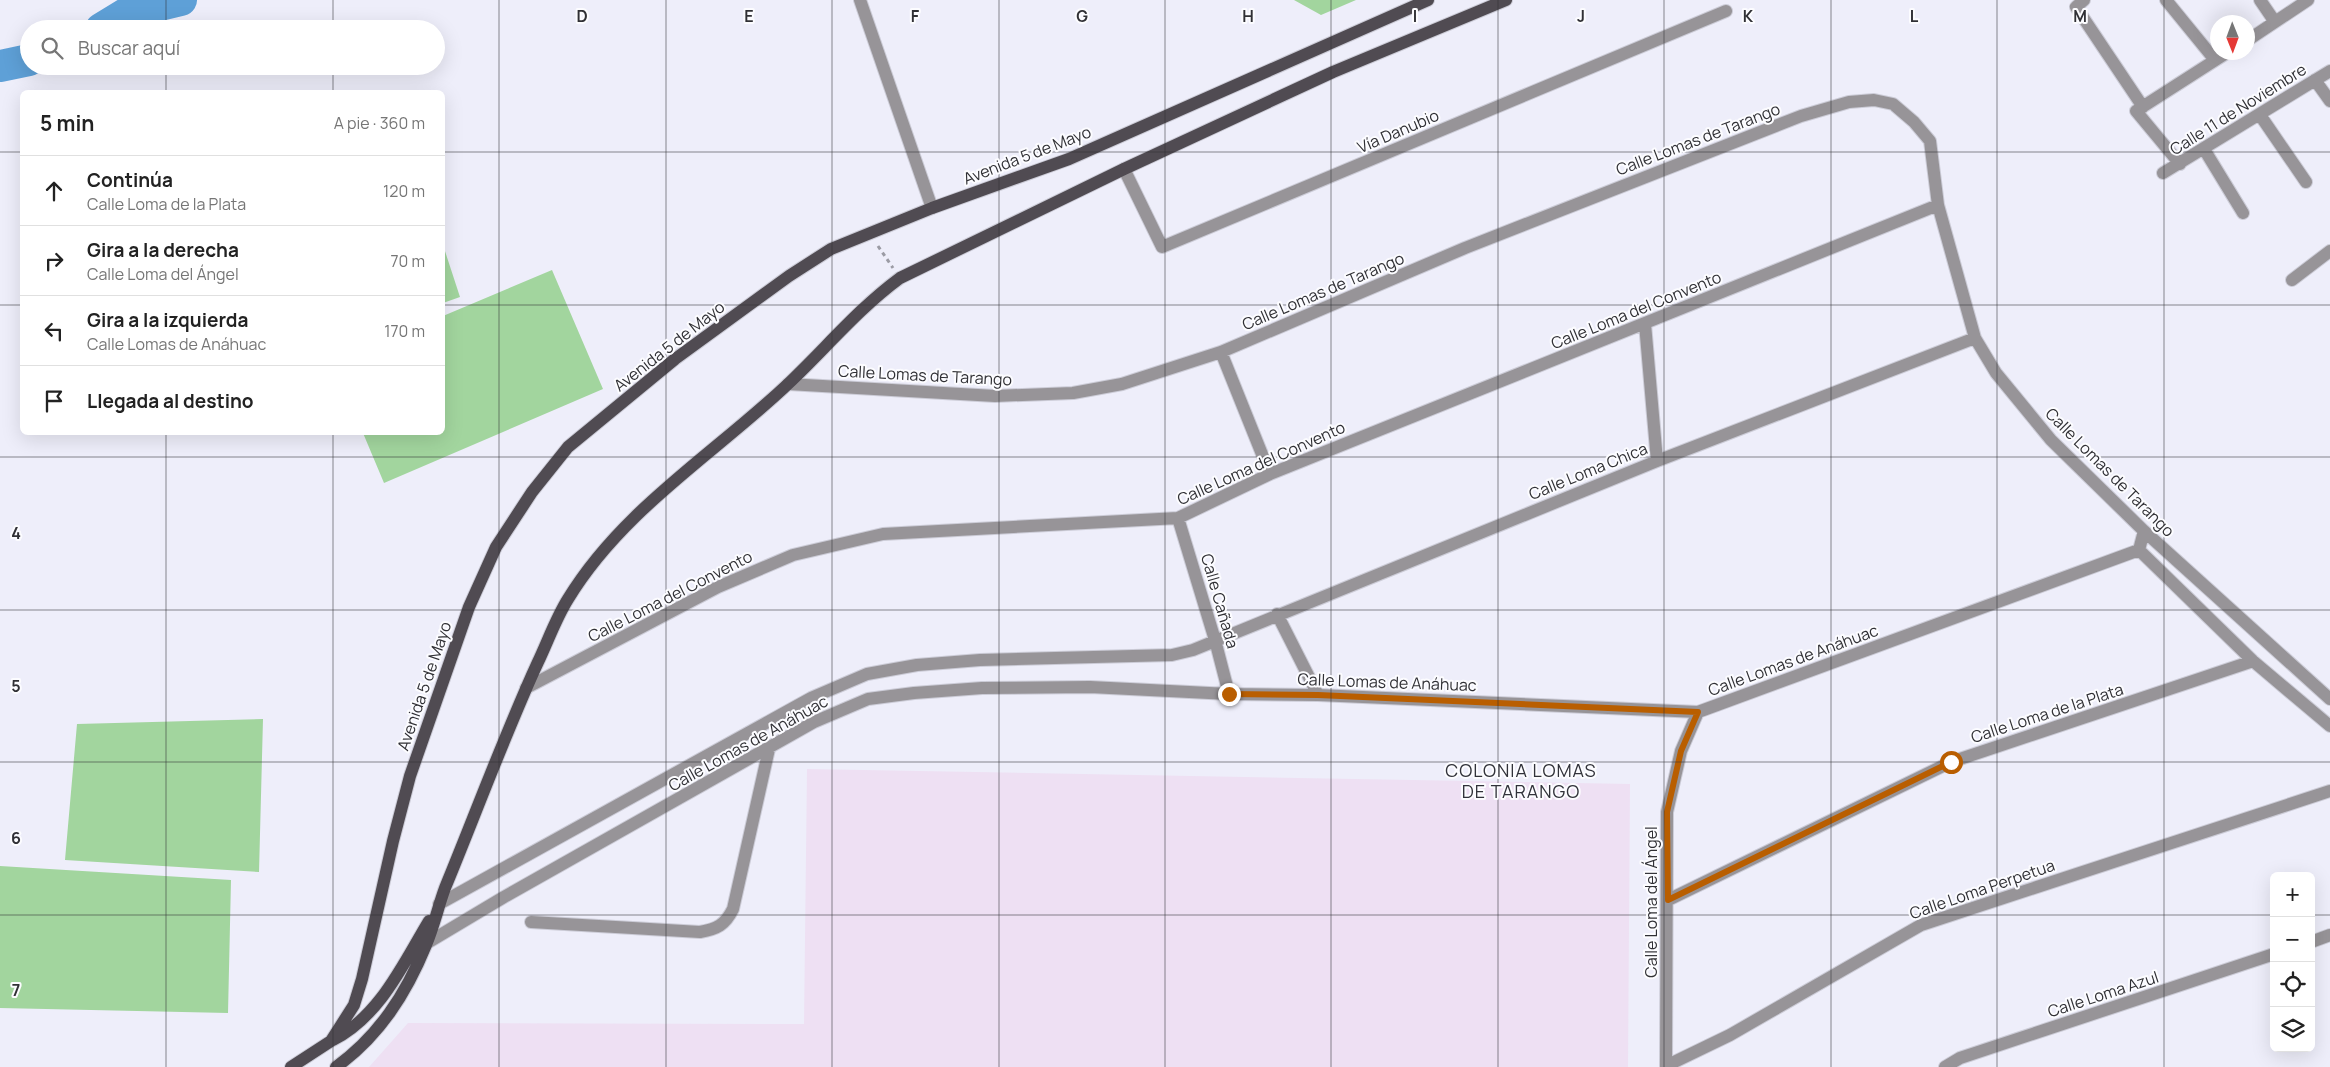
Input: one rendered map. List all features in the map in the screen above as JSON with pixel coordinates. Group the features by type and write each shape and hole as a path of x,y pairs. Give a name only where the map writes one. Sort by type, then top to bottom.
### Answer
{"main road":[{"name":"Avenida 5 de Mayo","path":"291,1067 331,1041 354,1005 362,979 393,841 410,776 463,626 496,547 532,492 568,447 675,359 789,276 831,249 932,208 1069,159 1428,0"},
{"path":"336,1067 381,1027 408,987 427,943 439,904 526,688 567,600 604,548 684,472 788,384 875,296 900,278 1124,168 1332,72 1506,0"},
{"path":"331,1041 343,1035 362,1020 381,999 439,904"}],"street":[{"path":"860,0 932,208"},
{"path":"2166,0 2210,54"},
{"path":"2260,0 2275,22"},
{"path":"2255,35 2308,0"},
{"path":"2080,4 2140,109 2180,164"},
{"name":"Vía Danubio","path":"1124,168 1162,247 1726,11"},
{"path":"2140,109 2215,60"},
{"name":"Calle 11 de Noviembre","path":"2163,173 2330,71"},
{"path":"2315,80 2330,101"},
{"name":"Calle Lomas de Tarango","path":"788,384 995,396 1072,393 1122,384 1221,352 1465,248 1801,116 1849,102 1874,100 1893,104 1914,122 1930,141 1938,204 1975,338 1996,373 2051,440 2144,531 2330,699"},
{"path":"2260,115 2306,182"},
{"path":"2204,149 2243,213"},
{"name":"Calle Loma del Convento","path":"526,688 718,587 793,555 883,534 1178,518 1270,474 1938,204"},
{"path":"2292,280 2330,251"},
{"path":"1645,324 1657,461"},
{"name":"Calle Loma Chica","path":"1215,640 1657,461 1975,338"},
{"path":"1221,352 1270,474"},
{"name":"Calle Cañada","path":"1178,518 1215,640 1229,694"},
{"path":"2144,531 2139,550 2253,661 2330,726"},
{"name":"Calle Lomas de Anáhuac","path":"427,943 504,897 814,722 868,699 914,693 982,688 1090,687 1698,712 2139,550"},
{"path":"1277,614 1318,695"},
{"name":"Calle Lomas de Anáhuac","path":"439,904 811,698 866,674 917,665 980,660 1172,655 1193,650 1215,640"},
{"name":"Calle Loma de la Plata","path":"1668,900 1951,762 2253,661"},
{"name":"Calle Loma del Ángel","path":"1666,1067 1667,812 1681,751 1698,712"},
{"path":"531,922 700,932 715,929 726,922 734,909 769,748"},
{"name":"Calle Loma Perpetua","path":"1666,1067 1730,1035 1921,925 2330,791"},
{"path":"2315,941 2330,936"},
{"name":"Calle Loma Azul","path":"1945,1067 1960,1058 2270,955"}],"path":[{"path":"869,234 900,278"}],"shaded area":[{"path":"807,769 1630,784 1628,1067 369,1067 408,1023 804,1024"}],"green space":[{"path":"1294,0 1356,0 1321,15"},
{"path":"445,251 460,297 445,302"},
{"path":"552,270 603,389 384,483 364,435 445,435 445,315"},
{"path":"263,719 259,872 65,860 77,724"},
{"path":"0,866 231,880 228,1013 0,1008"}],"waterway":[{"path":"116,20 127,13 181,0"},
{"path":"0,66 20,62"}],"district":[{"name":"COLONIA LOMAS DE TARANGO","path":"1521,780"}],"route":[{"path":"1229,694 1318,695 1698,712 1681,751 1667,812 1668,900 1951,762"}]}
